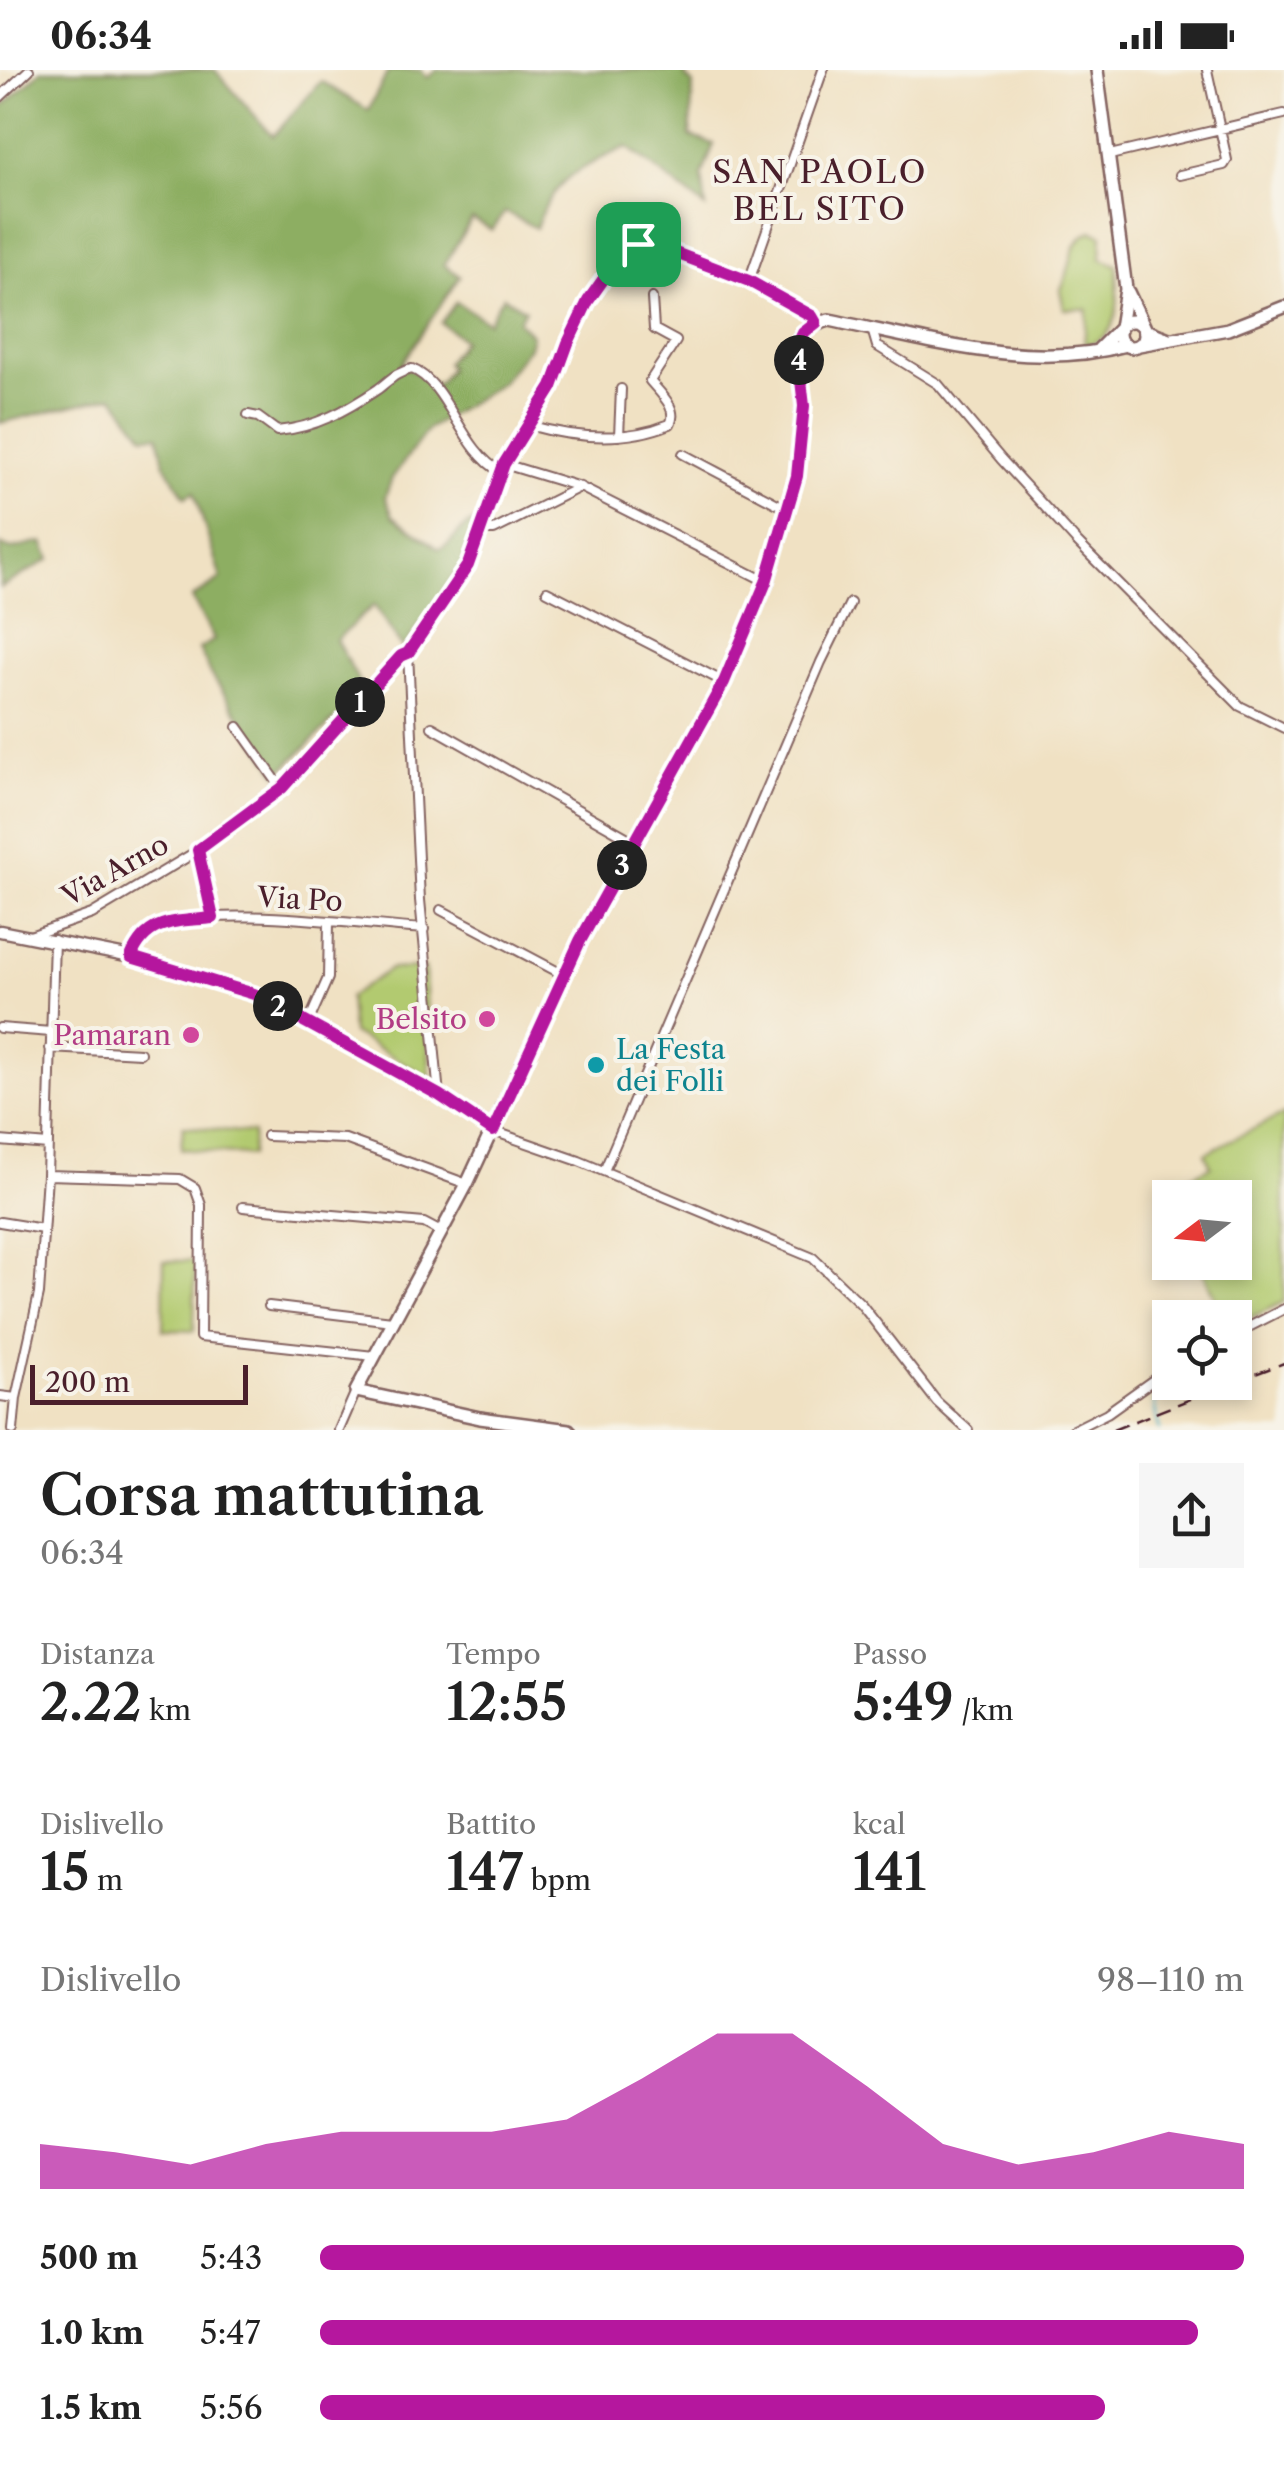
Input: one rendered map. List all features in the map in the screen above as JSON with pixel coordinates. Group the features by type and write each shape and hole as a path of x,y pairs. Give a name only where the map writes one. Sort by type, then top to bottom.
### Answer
{"main road":[{"path":"1097,70 1126,288 1119,336 1132,345"},
{"path":"1126,288 1145,336 1132,345"},
{"path":"568,1430 436,1410 356,1392 468,1184 580,941 724,682 766,582 797,476 804,406 797,346 803,333 816,323 829,320 1040,356 1170,340 1228,328 1284,307"},
{"path":"1094,352 1132,320 1170,340"}],"street":[{"path":"0,97 29,70"},
{"path":"749,281 822,70"},
{"path":"1180,175 1226,162 1207,70"},
{"path":"1110,155 1284,114"},
{"name":"Via Arno","path":"30,936 82,920 198,850 282,788 401,656 408,653 468,565 503,468 552,387 588,301 622,253 638,244 652,244 749,281 805,310 816,323"},
{"path":"528,424 563,435 619,436 665,427 673,421 672,410 650,381 676,341 654,330 652,298"},
{"path":"872,329 877,346 938,384 1041,504 1206,674 1240,706 1284,728"},
{"path":"248,415 258,416 276,432 316,424 348,408 396,374 412,370 429,382 481,459 580,487 766,582"},
{"path":"619,436 621,389"},
{"path":"682,454 787,509"},
{"path":"482,530 494,530 580,487"},
{"path":"547,591 724,682"},
{"path":"604,1171 821,662 850,603"},
{"path":"408,653 412,764 439,1095"},
{"path":"432,726 635,842"},
{"path":"238,727 282,788"},
{"path":"198,850 213,918"},
{"path":"442,910 564,975"},
{"name":"Via Po","path":"131,957 139,938 151,928 213,918 424,930"},
{"path":"309,1021 328,978 329,923"},
{"path":"0,931 131,957 254,994 439,1095 493,1131 604,1171 813,1258 861,1304 938,1402 968,1430"},
{"path":"13,1430 16,1398 39,1294 54,940"},
{"path":"0,1028 51,1032"},
{"path":"50,1048 140,1053"},
{"path":"267,1136 345,1139 468,1184"},
{"path":"0,1140 48,1146"},
{"path":"47,1175 180,1179 194,1188 200,1205 200,1337 374,1356"},
{"path":"243,1207 424,1223 441,1232"},
{"path":"0,1222 44,1229"},
{"path":"269,1306 392,1321"},
{"path":"1252,1325 1284,1309"},
{"path":"1073,1430 1107,1413 1152,1381"},
{"path":"339,1430 356,1392"},
{"path":"0,1396 16,1398"}],"green space":[{"path":"42,70 215,70 273,136 321,81 368,110 389,70 421,70 427,78 437,70 687,70 685,77 693,84 690,136 714,144 702,176 706,208 627,147 571,176 551,197 536,228 505,212 492,230 472,219 444,265 460,276 401,364 437,385 450,368 446,363 463,340 441,323 456,302 488,322 503,296 525,310 518,321 532,335 529,347 501,383 428,429 392,478 385,497 393,516 439,549 475,522 463,563 403,649 374,605 336,640 364,691 278,774 211,674 199,649 214,640 192,598 221,579 194,492 185,497 164,463 158,435 144,436 113,396 0,423 0,109"},
{"path":"1093,231 1102,235 1101,259 1117,265 1117,303 1106,334 1084,345 1087,309 1064,309 1060,290 1075,248"},
{"path":"43,542 50,559 0,588 0,545 12,549"},
{"path":"425,968 430,1078 352,1033 349,997 390,969"},
{"path":"1284,1114 1284,1302 1252,1317 1252,1300 1216,1300 1207,1280 1252,1280 1252,1180 1183,1180 1211,1166 1205,1153"},
{"path":"183,1126 253,1133 251,1156 181,1149"},
{"path":"164,1261 195,1261 194,1331 163,1330"}],"waterway":[{"path":"1156,1400 1160,1430"}],"railway":[{"path":"1252,1375 1284,1363"},
{"path":"1113,1430 1188,1400"}],"place":[{"name":"Belsito","path":"487,1019"},
{"name":"Pamaran","path":"191,1035"},
{"name":"La Festa dei Folli","path":"596,1065"}],"district":[{"name":"SAN PAOLO BEL SITO","path":"820,190"}],"route":[{"path":"638,244 652,244 749,281 812,316 816,323 803,333 797,346 804,406 797,476 766,582 724,682 580,941 493,1131 439,1095 254,994 131,957 139,938 151,928 213,918 198,850 282,788 401,656 408,653 468,565 504,464 552,387 588,301 614,262 638,244"}]}
